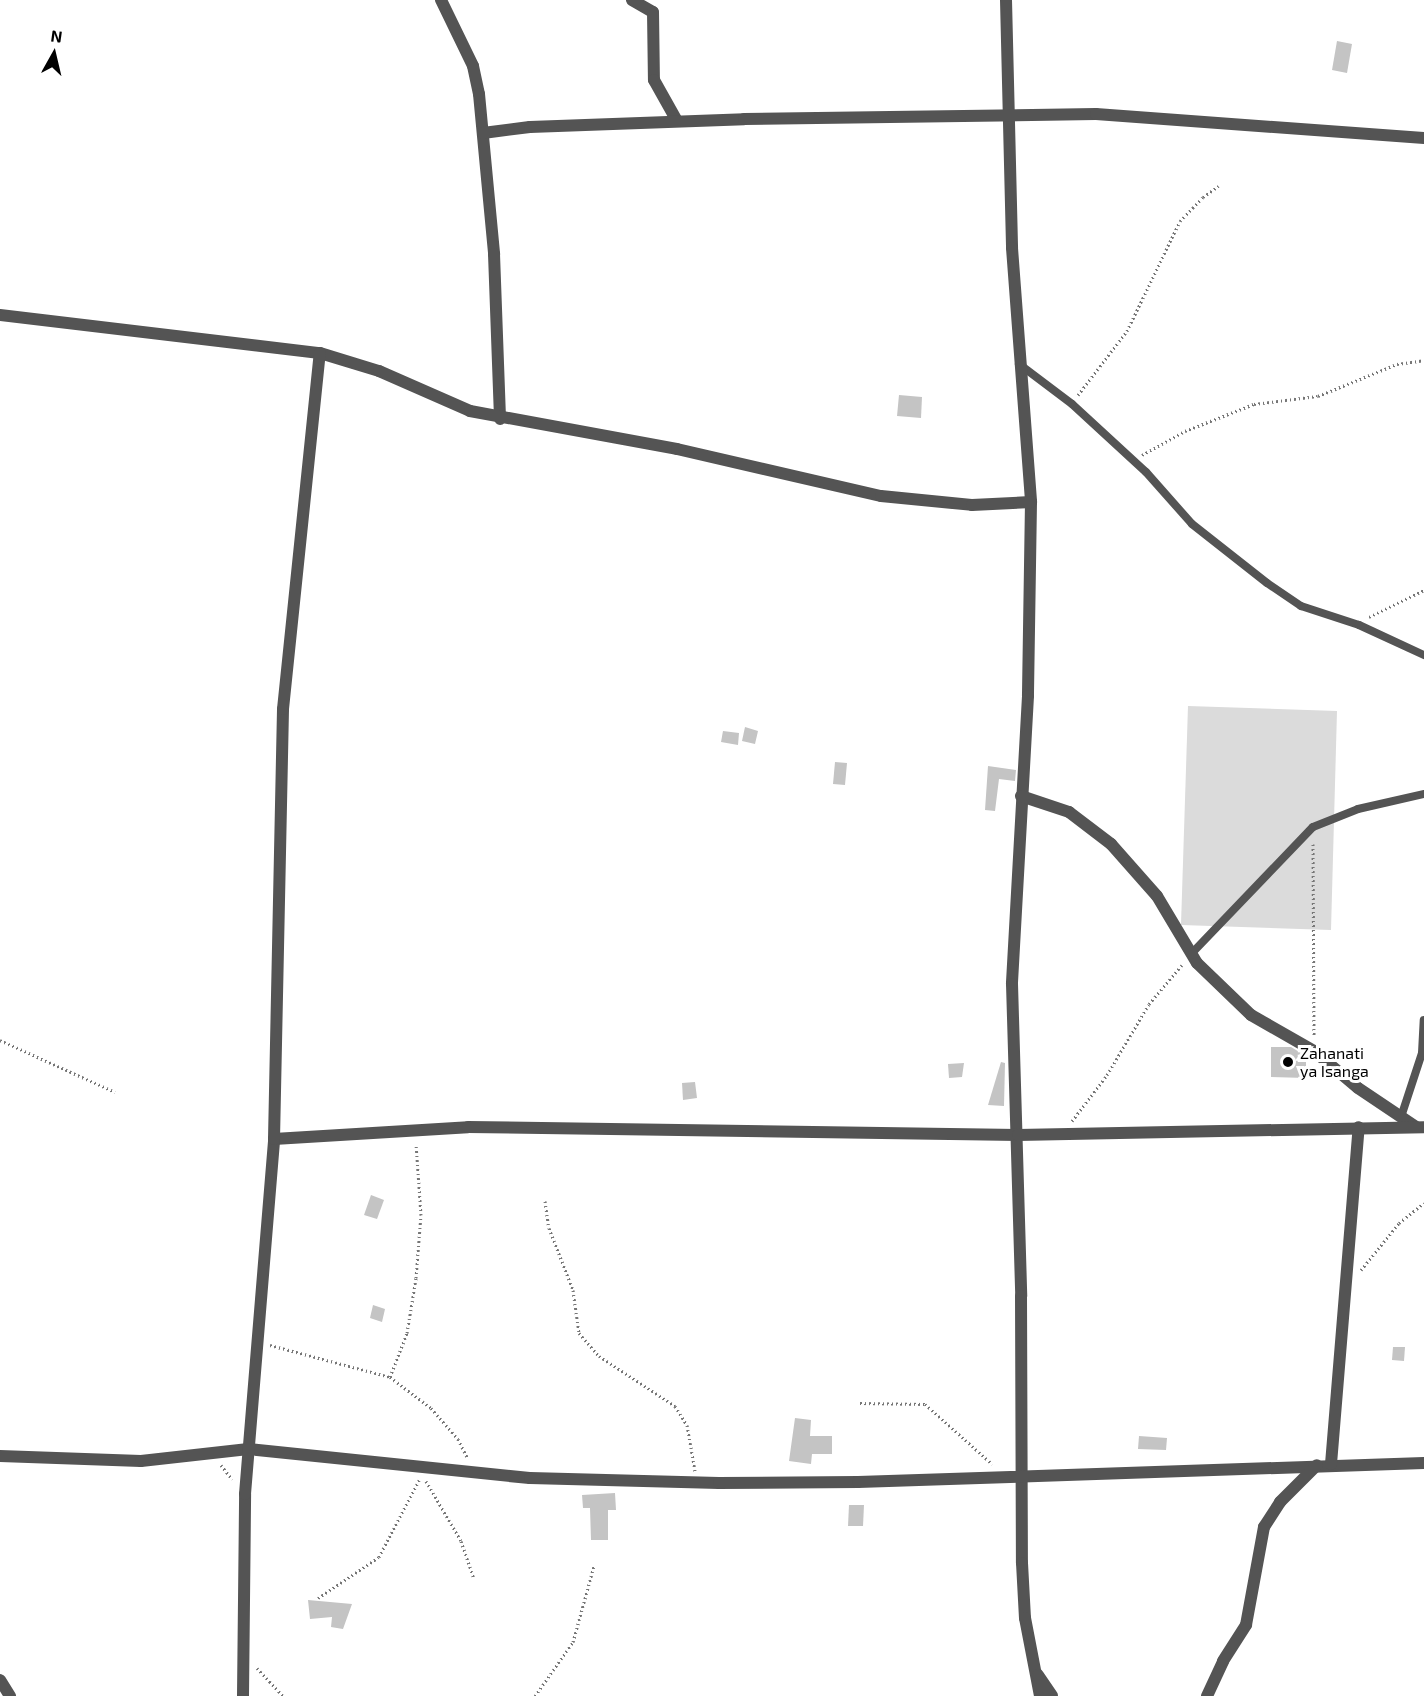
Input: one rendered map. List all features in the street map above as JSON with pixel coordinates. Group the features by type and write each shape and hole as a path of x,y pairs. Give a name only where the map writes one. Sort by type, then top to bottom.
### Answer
{"street":[{"path":"441,0 472,66 483,133 494,254 500,419"},
{"path":"632,0 653,3 654,80 677,121"},
{"path":"1006,0 1007,117 1019,364 1031,502 1022,796 1012,984 1018,1135 1025,1618 1040,1696"},
{"path":"483,133 677,121 1096,114 1424,138"},
{"path":"0,315 320,353 379,371 470,411 500,419 677,449 912,502 972,505 1031,502"},
{"path":"243,1696 245,1494 274,1139 283,709 320,353"},
{"path":"1022,796 1069,812 1111,844 1157,896 1193,952 1197,963 1213,982 1251,1015 1316,1053 1358,1088 1420,1127"},
{"path":"274,1139 415,1130 585,1127 1018,1135 1420,1127"},
{"path":"1331,1464 1359,1127"},
{"path":"0,1456 93,1462 212,1455 248,1449 530,1478 696,1482 858,1482 1331,1464 1424,1463"},
{"path":"1207,1696 1222,1661 1246,1624 1264,1527 1280,1502 1317,1465"},
{"path":"1036,1671 1052,1696"},
{"path":"0,1680 10,1696"}],"lane":[{"path":"1019,364 1072,404 1133,460 1192,524 1242,564 1301,606 1354,624 1424,655"},
{"path":"1193,952 1313,827 1358,809 1424,794"},
{"path":"1401,1117 1422,1053 1424,1020"}],"path":[{"path":"1072,404 1127,331 1180,221 1203,197 1220,186"},
{"path":"1133,460 1185,431 1254,404 1318,396 1396,364 1424,360"},
{"path":"1354,624 1424,590"},
{"path":"1313,827 1312,1001 1316,1053"},
{"path":"1062,1134 1107,1075 1149,1004 1193,952"},
{"path":"0,1040 115,1092"},
{"path":"390,1377 407,1333 416,1278 421,1215 415,1130"},
{"path":"545,1201 549,1228 573,1290 579,1333 599,1356 675,1406 683,1417 692,1443 696,1482"},
{"path":"1345,1294 1373,1253 1399,1223 1424,1203"},
{"path":"259,1342 390,1377 431,1408 458,1439 474,1472"},
{"path":"860,1403 925,1404 1008,1477"},
{"path":"212,1455 245,1494"},
{"path":"318,1598 379,1557 422,1473 461,1541 474,1578"},
{"path":"535,1696 573,1642 594,1566"},
{"path":"242,1651 283,1696"}],"shaded area":[{"path":"1188,706 1337,711 1331,930 1181,925"}],"building":[{"path":"1337,41 1352,44 1347,73 1332,70"},
{"path":"899,395 922,397 921,418 897,416"},
{"path":"745,727 758,731 755,744 742,741"},
{"path":"723,731 739,733 738,745 721,742"},
{"path":"835,762 847,763 845,785 833,784"},
{"path":"988,766 1016,770 1015,781 999,779 995,811 985,810"},
{"name":"Zahanati ya Isanga","path":"1271,1047 1291,1047 1306,1056 1306,1078 1271,1077"},
{"path":"1001,1062 1005,1063 1004,1106 988,1105"},
{"path":"964,1063 962,1077 949,1078 948,1064"},
{"path":"695,1082 697,1098 683,1100 682,1083"},
{"path":"371,1195 384,1200 377,1219 364,1215"},
{"path":"373,1305 385,1309 382,1322 370,1318"},
{"path":"1393,1347 1405,1347 1404,1361 1392,1360"},
{"path":"795,1418 811,1420 810,1436 832,1436 832,1454 812,1454 811,1464 789,1461"},
{"path":"1139,1436 1167,1438 1166,1450 1138,1449"},
{"path":"615,1493 616,1510 608,1510 608,1540 591,1540 590,1508 583,1508 582,1495"},
{"path":"849,1505 864,1505 863,1526 848,1526"},
{"path":"308,1600 352,1604 343,1629 331,1627 332,1617 310,1619"}],"place":[{"name":"Zahanati ya Isanga","path":"1288,1062"}]}
